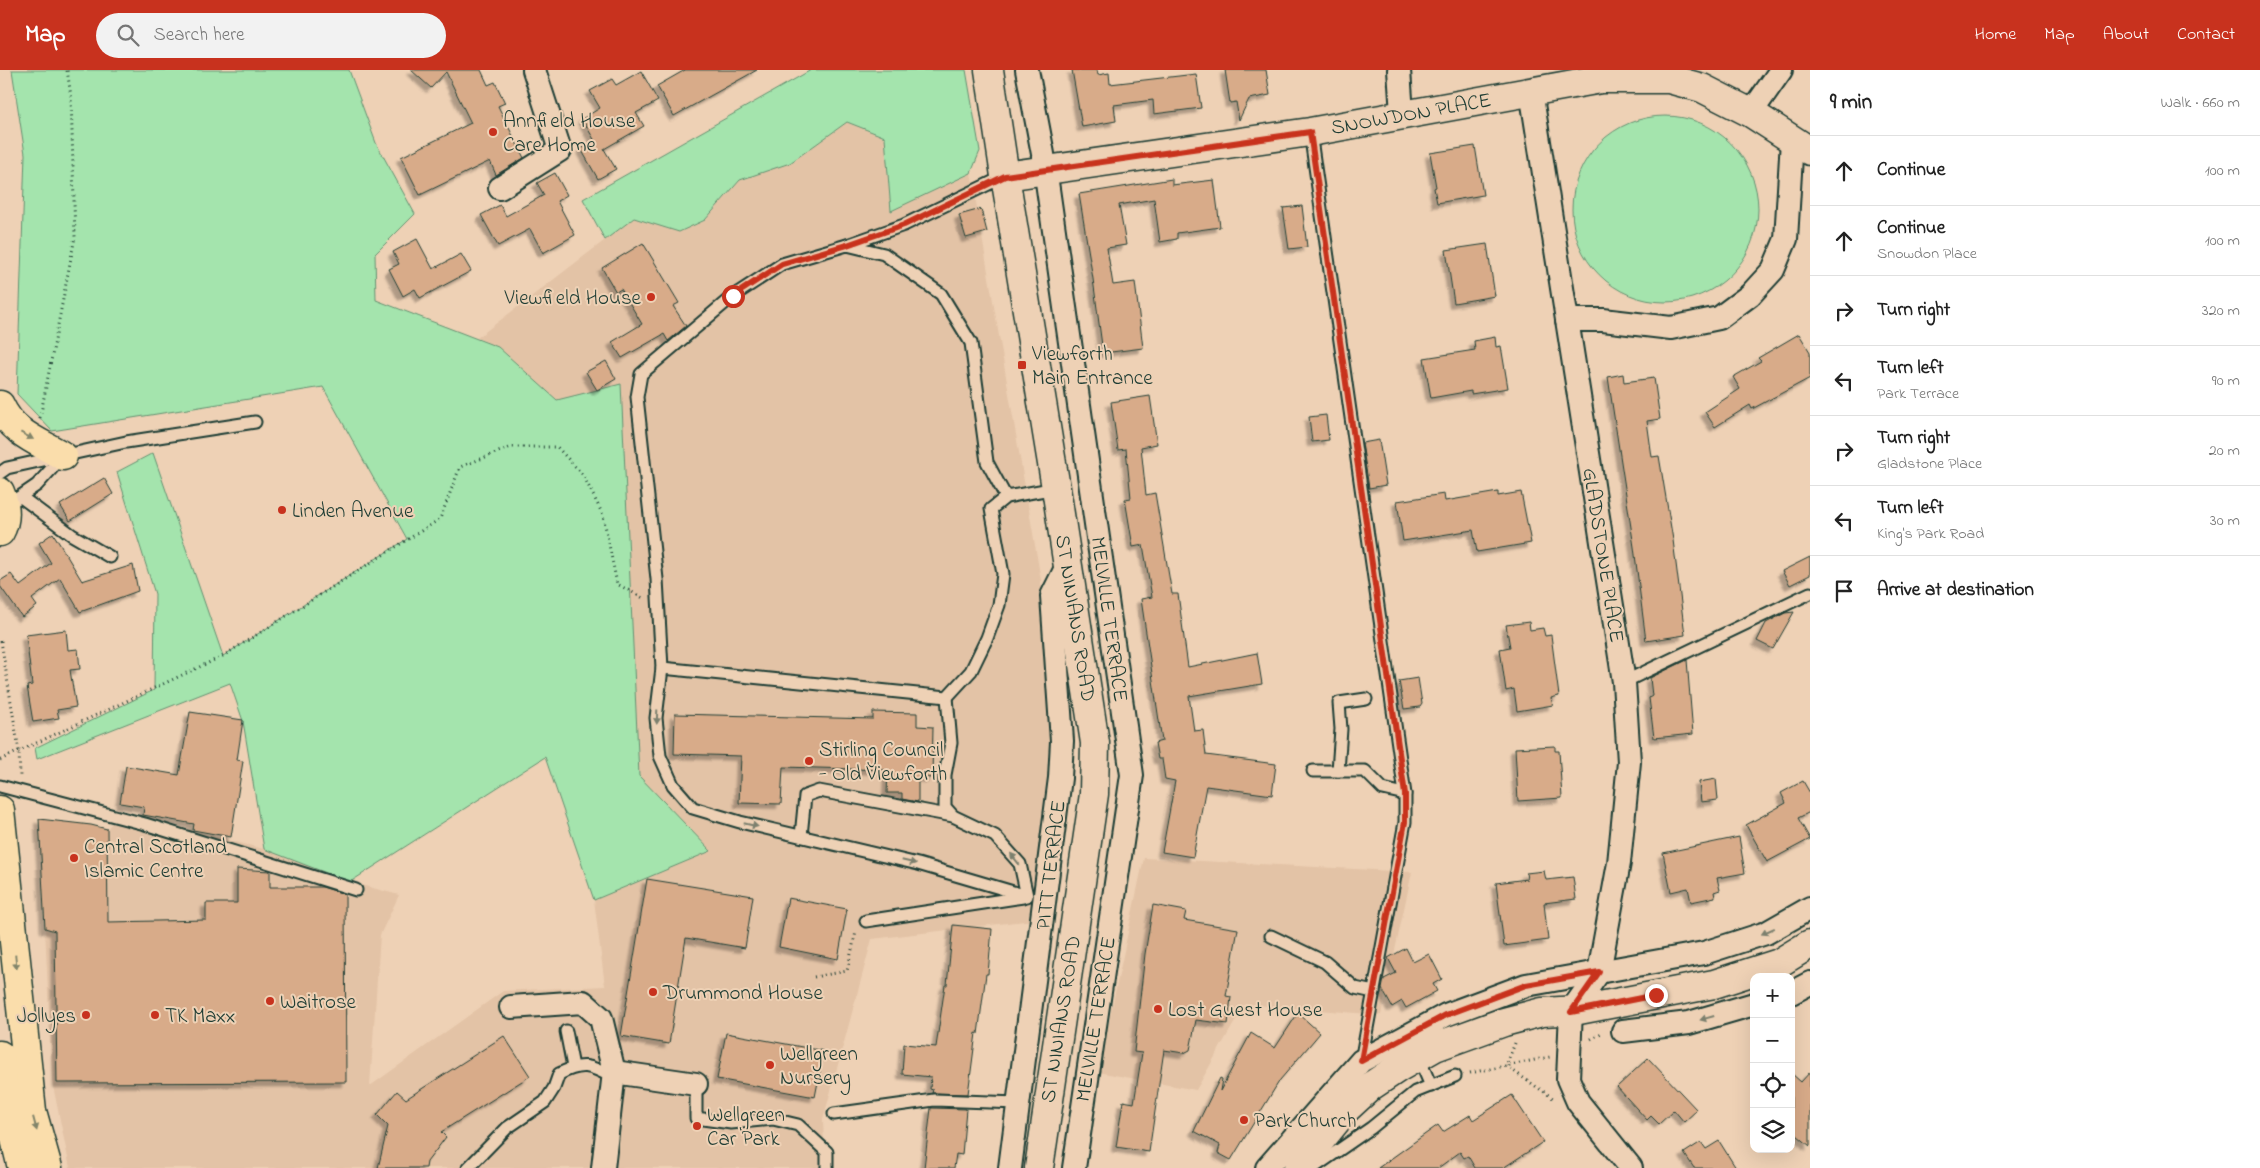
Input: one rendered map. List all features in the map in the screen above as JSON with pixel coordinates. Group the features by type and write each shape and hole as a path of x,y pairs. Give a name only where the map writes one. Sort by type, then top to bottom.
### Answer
{"main road":[{"path":"0,405 5,417 21,434 36,440 63,456"},
{"path":"0,810 32,1111 48,1168"},
{"path":"0,1055 4,1092 22,1168"}],"street":[{"path":"500,188 560,150 534,70"},
{"name":"ST NINIANS ROAD","path":"989,70 1095,743 1094,794 1039,1168"},
{"name":"MELVILLE TERRACE","path":"1028,70 1132,775 1074,1168"},
{"path":"1398,70 1402,114"},
{"path":"1751,113 1780,70"},
{"name":"SNOWDON PLACE","path":"1005,176 1310,132 1601,79 1653,76 1702,88 1751,113 1801,145"},
{"name":"GLADSTONE PLACE","path":"1531,91 1624,682 1629,762 1619,863 1599,972 1571,1012"},
{"path":"1567,320 1603,320 1671,328 1719,318 1750,295 1773,270 1786,239 1801,145"},
{"name":"PITT TERRACE","path":"1010,1168 1060,778 1062,741 1052,596 1068,564"},
{"path":"1267,1168 1361,1061 1446,1015 1526,985 1704,953 1766,933 1810,908"},
{"path":"1298,1168 1346,1109 1372,1086 1435,1047 1504,1022 1542,1012 1571,1012 1714,984 1779,963 1810,944"},
{"path":"1795,991 1810,983"},
{"path":"511,1007 583,1002 601,1018 614,1074 603,1168"},
{"path":"1624,1031 1689,1023 1750,1005"},
{"path":"1571,1012 1568,1080 1578,1102 1631,1168"},
{"path":"614,1074 696,1084"},
{"path":"1018,1103 1047,1106"}],"lane":[{"path":"1310,132 1405,794 1405,822 1361,1061"},
{"path":"1005,176 904,225 847,245 782,264 733,296 641,374 637,397 659,606 662,668 656,718 660,756 673,785 693,808 740,822 918,864 1027,896"},
{"path":"847,245 884,254 941,294 971,343 987,462 1006,497"},
{"path":"0,473 7,468 126,442 255,422"},
{"path":"6,507 37,485 63,456"},
{"path":"953,816 945,807 945,775 951,743 948,697 971,671 987,638 998,605 1003,574 991,509 1006,497 1056,488"},
{"path":"6,507 72,534 110,558"},
{"path":"1624,682 1810,593"},
{"path":"662,668 948,697"},
{"path":"1338,771 1341,729 1339,703 1366,699"},
{"path":"1313,771 1365,771 1383,789 1405,794"},
{"path":"0,786 146,824 356,890"},
{"path":"801,836 805,796 819,791 953,816 995,836 1020,864 1027,896"},
{"path":"866,920 1027,896"},
{"path":"1271,936 1325,962 1355,988 1374,992"},
{"path":"566,1032 573,1067"},
{"path":"1418,1056 1431,1086"},
{"path":"468,1168 507,1128 545,1102 554,1088 559,1074 573,1067 592,1066 614,1074"},
{"path":"1313,1168 1371,1128 1415,1092 1455,1076"},
{"path":"696,1084 696,1118 731,1123 773,1119 798,1125 827,1152 827,1168"},
{"path":"834,1114 934,1100 1018,1103"}],"path":[{"path":"36,440 75,237 72,96 68,70"},
{"path":"0,760 223,656 440,519 460,467 511,447 556,447 583,476 603,515 616,584 659,606"},
{"path":"1,640 19,751 21,791"},
{"path":"814,977 847,971 856,930 866,920"},
{"path":"1455,1076 1569,1053 1602,1032 1624,1031"},
{"path":"1506,1066 1560,1103"}],"shaded area":[{"path":"847,122 885,137 891,211 971,173 1041,580 1051,762 1033,920 872,939 823,1120 825,1168 70,1168 52,1081 45,928 61,931 107,829 120,813 264,849 350,882 399,895 380,935 370,1086 503,991 605,986 594,900 711,851 639,776 621,384 557,400 498,347 477,338 634,218 679,232 705,220 740,180 790,163"},
{"path":"1144,858 1412,872 1381,1015 1245,1004 1196,1090 1098,1072"}],"green space":[{"path":"12,70 349,70 376,143 415,214 375,254 376,300 498,347 557,400 621,384 639,776 711,851 594,900 545,757 350,882 264,849 243,721 230,683 37,759 35,748 154,690 155,594 117,472 153,453 223,656 407,539 323,387 52,431 17,394 25,154"},
{"path":"811,70 966,70 980,151 971,173 891,211 885,137 847,122 790,163 740,180 705,220 679,232 634,218 605,240 583,199"},
{"path":"1665,116 1701,123 1731,143 1751,173 1758,209 1751,245 1731,275 1701,295 1665,302 1629,295 1599,275 1579,245 1572,209 1579,173 1599,143 1629,123"}],"building":[{"name":"Annfield House Care Home","path":"411,70 481,70 488,85 495,82 505,103 498,106 524,158 496,175 490,161 420,195 401,157 471,123 446,72 431,88"},
{"path":"685,70 757,70 674,116 657,86"},
{"path":"1072,70 1097,70 1098,75 1109,73 1110,84 1196,74 1201,108 1154,114 1153,100 1114,105 1116,121 1082,127"},
{"path":"1225,70 1266,70 1270,95 1249,99 1239,120 1236,102 1230,103"},
{"path":"641,71 658,101 636,113 644,126 604,149 616,169 598,179 581,149 595,141 582,119 600,108 590,91 612,79 616,85"},
{"path":"1475,146 1483,195 1437,203 1430,153"},
{"path":"555,173 567,195 557,201 575,235 543,253 530,229 498,246 481,215 500,205 506,216 544,195 537,183"},
{"path":"1172,179 1172,185 1214,180 1220,227 1177,233 1177,239 1160,242 1154,199 1119,205 1126,245 1107,248 1113,285 1135,282 1143,348 1103,353 1079,194"},
{"path":"1302,206 1307,247 1289,249 1283,208"},
{"path":"981,209 987,232 966,238 959,215"},
{"path":"417,239 433,269 461,254 471,271 420,298 415,289 403,296 389,269 399,264 393,252"},
{"name":"Viewfield House","path":"643,243 679,303 673,306 686,326 668,341 664,334 622,358 612,342 642,324 621,289 616,292 602,268"},
{"path":"1487,244 1495,296 1454,303 1446,250"},
{"path":"1799,334 1810,352 1810,378 1752,409 1750,405 1715,427 1705,412 1740,389 1733,377 1761,361 1758,358"},
{"path":"1495,337 1496,347 1501,346 1508,388 1471,394 1471,391 1431,398 1424,358 1475,350 1474,341"},
{"path":"606,361 616,379 597,390 586,372"},
{"path":"1623,374 1624,382 1654,378 1660,419 1647,421 1652,457 1659,456 1673,540 1685,635 1646,641 1634,547 1608,377"},
{"path":"1150,396 1157,444 1141,447 1146,495 1155,493 1172,594 1178,594 1188,667 1257,653 1262,684 1189,696 1194,731 1203,730 1206,755 1276,764 1272,795 1206,786 1193,857 1162,852 1175,781 1165,779 1162,759 1158,759 1155,743 1162,741 1141,599 1152,597 1143,545 1133,547 1125,499 1131,498 1126,449 1118,450 1111,402"},
{"path":"1326,415 1329,440 1312,442 1309,417"},
{"path":"1379,440 1386,485 1369,488 1362,443"},
{"path":"104,478 113,494 70,521 60,505"},
{"path":"1498,492 1498,496 1521,492 1531,543 1477,552 1473,530 1403,541 1397,501 1444,494 1445,501"},
{"path":"53,533 82,581 133,565 138,591 80,612 60,578 32,599 37,606 22,617 0,586 0,581 11,574 20,586 51,563 39,543"},
{"path":"1810,557 1810,575 1790,585 1782,571"},
{"path":"1794,612 1773,649 1757,641 1766,623 1785,613"},
{"path":"1529,622 1530,630 1543,628 1545,636 1551,635 1559,696 1551,698 1553,705 1517,711 1514,689 1506,691 1500,649 1510,647 1506,625"},
{"path":"66,630 68,650 78,649 80,669 70,670 76,707 57,710 59,718 33,722 27,686 32,685 26,635"},
{"path":"1687,660 1693,734 1654,738 1649,698 1652,696 1650,678"},
{"path":"1418,678 1422,704 1420,707 1404,709 1399,681"},
{"path":"190,712 243,720 237,760 243,761 231,837 193,830 194,824 143,815 144,807 120,803 126,766 179,775"},
{"name":"Stirling Council - Old Viewforth","path":"873,712 917,713 917,726 933,727 932,778 918,777 918,802 902,799 902,793 887,793 888,770 783,767 781,804 739,803 741,756 674,754 675,714 873,719"},
{"path":"1555,746 1555,751 1559,751 1562,798 1518,801 1515,748"},
{"path":"1716,779 1718,800 1701,802 1699,782"},
{"path":"1803,781 1810,793 1810,812 1798,818 1810,839 1767,862 1746,825 1786,803 1781,793"},
{"path":"39,819 91,825 107,829 108,922 206,920 206,903 237,903 237,869 270,871 270,887 322,887 345,894 346,1082 57,1083 55,931 45,928"},
{"path":"1739,837 1745,873 1717,878 1720,890 1714,892 1715,897 1691,902 1688,888 1671,892 1663,853"},
{"path":"1544,871 1546,880 1573,877 1576,899 1544,903 1548,940 1504,946 1496,883 1527,879 1526,873"},
{"name":"Drummond House","path":"647,879 753,896 745,948 686,938 669,1044 621,1036"},
{"path":"788,898 847,909 838,959 779,947"},
{"path":"1153,905 1186,911 1184,920 1238,929 1226,996 1231,997 1228,1024 1196,1020 1190,1050 1184,1053 1164,1050 1149,1152 1116,1147 1123,1101 1134,1103 1142,1053 1134,1052 1145,954"},
{"path":"953,925 992,929 988,974 986,974 978,1034 976,1033 968,1094 932,1093 933,1090 930,1089 931,1077 902,1074 904,1044 936,1047 945,985 947,985"},
{"path":"1406,948 1413,962 1429,954 1442,979 1433,984 1437,991 1406,1008 1402,1001 1392,1007 1382,989 1384,979 1396,973 1388,958"},
{"path":"1298,1013 1320,1033 1280,1080 1231,1160 1218,1153 1220,1145 1194,1131 1220,1078 1222,1079 1220,1091 1251,1033 1275,1048"},
{"name":"Wellgreen Nursery","path":"726,1033 824,1051 815,1097 717,1079"},
{"path":"504,1036 530,1076 441,1132 446,1137 427,1162 426,1168 378,1168 388,1126 377,1115 397,1091 406,1099"},
{"path":"1648,1058 1697,1110 1684,1122 1674,1110 1659,1124 1651,1116 1647,1120 1617,1087"},
{"path":"1810,1072 1810,1146 1795,1133 1795,1077 1801,1082"},
{"path":"1512,1095 1543,1142 1503,1168 1475,1168 1468,1156 1464,1158 1460,1152 1438,1168 1378,1168 1438,1125 1443,1132 1470,1115 1473,1120"},
{"path":"931,1108 966,1109 962,1155 956,1154 954,1168 924,1168"},
{"path":"1719,1141 1736,1168 1694,1168 1684,1153 1701,1142 1706,1149"}],"place":[{"name":"Annfield House Care Home","path":"493,132"},
{"name":"Viewfield House","path":"651,297"},
{"name":"Viewforth Main Entrance","path":"1022,365"},
{"name":"Linden Avenue","path":"282,510"},
{"name":"Stirling Council - Old Viewforth","path":"809,761"},
{"name":"Central Scotland Islamic Centre","path":"74,858"},
{"name":"Drummond House","path":"653,992"},
{"name":"Waitrose","path":"270,1001"},
{"name":"Lost Guest House","path":"1158,1009"},
{"name":"Jollyes","path":"86,1015"},
{"name":"TK Maxx","path":"155,1015"},
{"name":"Wellgreen Nursery","path":"770,1065"},
{"name":"Park Church","path":"1244,1120"},
{"name":"Wellgreen Car Park","path":"697,1126"}],"route":[{"path":"733,296 782,264 847,245 904,225 1005,176 1310,132 1405,794 1405,822 1361,1061 1446,1015 1526,985 1599,972 1571,1012 1656,995"}]}
